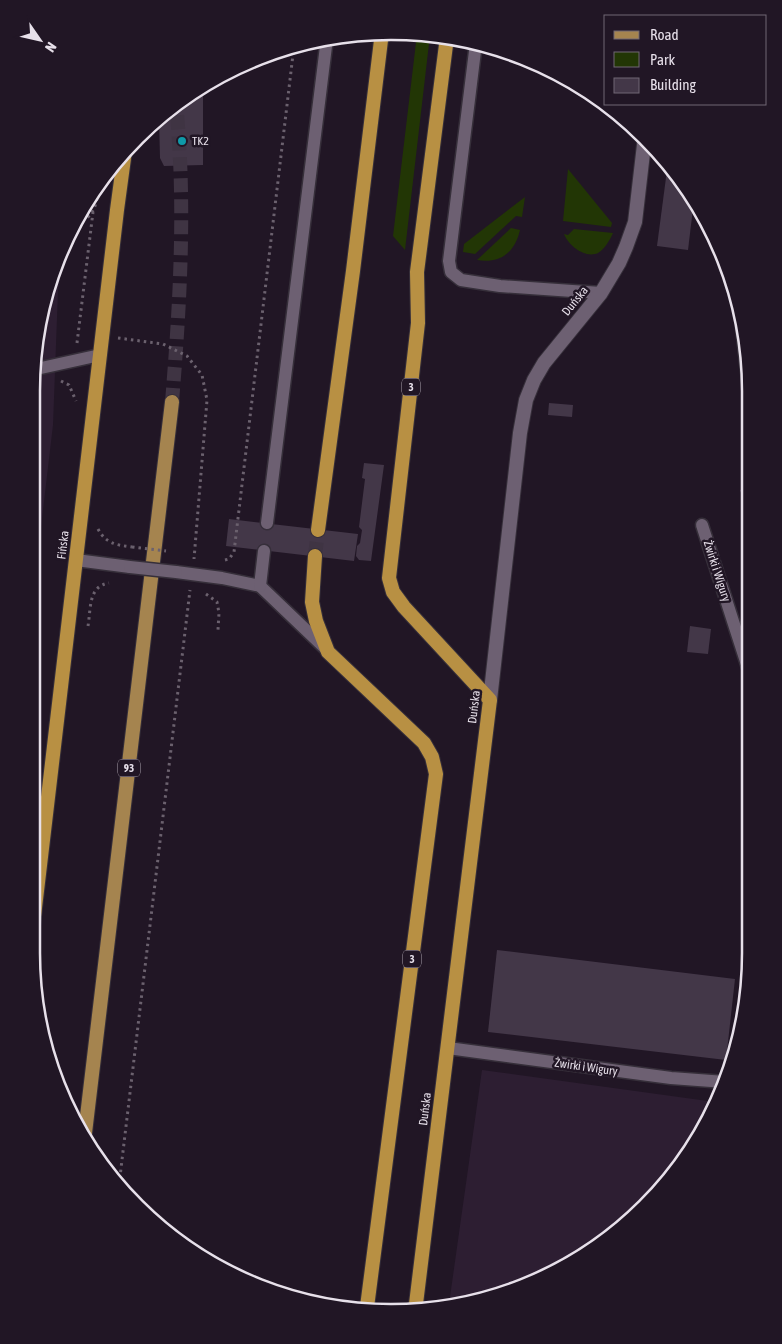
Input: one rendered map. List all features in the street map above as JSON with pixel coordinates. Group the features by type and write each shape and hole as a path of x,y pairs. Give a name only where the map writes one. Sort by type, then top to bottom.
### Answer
{"highway":[{"path":"318,530 353,271 381,40"},
{"name":"3","path":"446,45 417,272 418,323 389,578 393,592 404,606 490,700"},
{"name":"Fińska","path":"40,866 123,164"},
{"name":"3","path":"315,556 312,602 316,621 328,652 424,743 432,757 436,774 368,1303"},
{"name":"Duńska","path":"417,1303 490,700"}],"main road":[{"name":"93","path":"86,1126 172,402"}],"street":[{"name":"Duńska","path":"490,700 520,433 526,400 534,380 544,363 600,293 619,263 635,222 644,148"}],"lane":[{"path":"267,523 326,46"},
{"path":"475,51 450,261 451,272 461,280 475,283 600,293"},
{"path":"41,368 100,355"},
{"name":"Żwirki i Wigury","path":"702,525 742,649"},
{"path":"260,586 264,551"},
{"path":"76,560 222,578 260,586 328,652"},
{"name":"Żwirki i Wigury","path":"448,1048 671,1078 717,1081"}],"path":[{"path":"221,561 229,559 234,552 293,54"},
{"path":"85,220 93,212 97,200"},
{"path":"69,385 74,361 93,212"},
{"path":"102,336 163,344 187,356 202,375 207,400 190,592 120,1176"},
{"path":"132,547 169,552"},
{"path":"186,554 203,558"},
{"path":"88,630 92,595 96,588 108,583 118,584"},
{"path":"182,590 208,595 217,602 219,613 218,630"}],"shaded area":[{"path":"60,276 58,291 53,425 40,535 41,368 47,323"},
{"path":"482,1070 709,1101 695,1129 669,1167 639,1201 605,1231 586,1245 546,1268 504,1285 450,1299"}],"green space":[{"path":"416,41 429,42 405,250 393,236"},
{"path":"568,169 612,223 611,227 563,221"},
{"path":"525,197 522,217 516,216 475,254 463,252 464,244"},
{"path":"511,228 520,230 515,245 506,255 493,260 477,260"},
{"path":"574,229 613,233 607,245 600,252 588,254 578,250 566,238 564,234 568,235"}],"building":[{"name":"TK2","path":"203,95 203,165 164,166 160,158 159,128"},
{"path":"666,174 693,212 688,250 657,246"},
{"path":"549,403 573,405 572,417 548,415"},
{"path":"364,463 384,465 371,561 359,560 356,556 362,530 359,527 365,479 362,478"},
{"path":"229,519 358,534 354,561 226,546"},
{"path":"690,626 711,629 708,654 687,652"},
{"path":"497,950 735,979 725,1060 488,1032"}],"tunnel":[{"path":"172,402 181,253 181,179 177,113"},
{"path":"315,556 318,530"}],"place":[{"name":"TK2","path":"182,141"}]}
